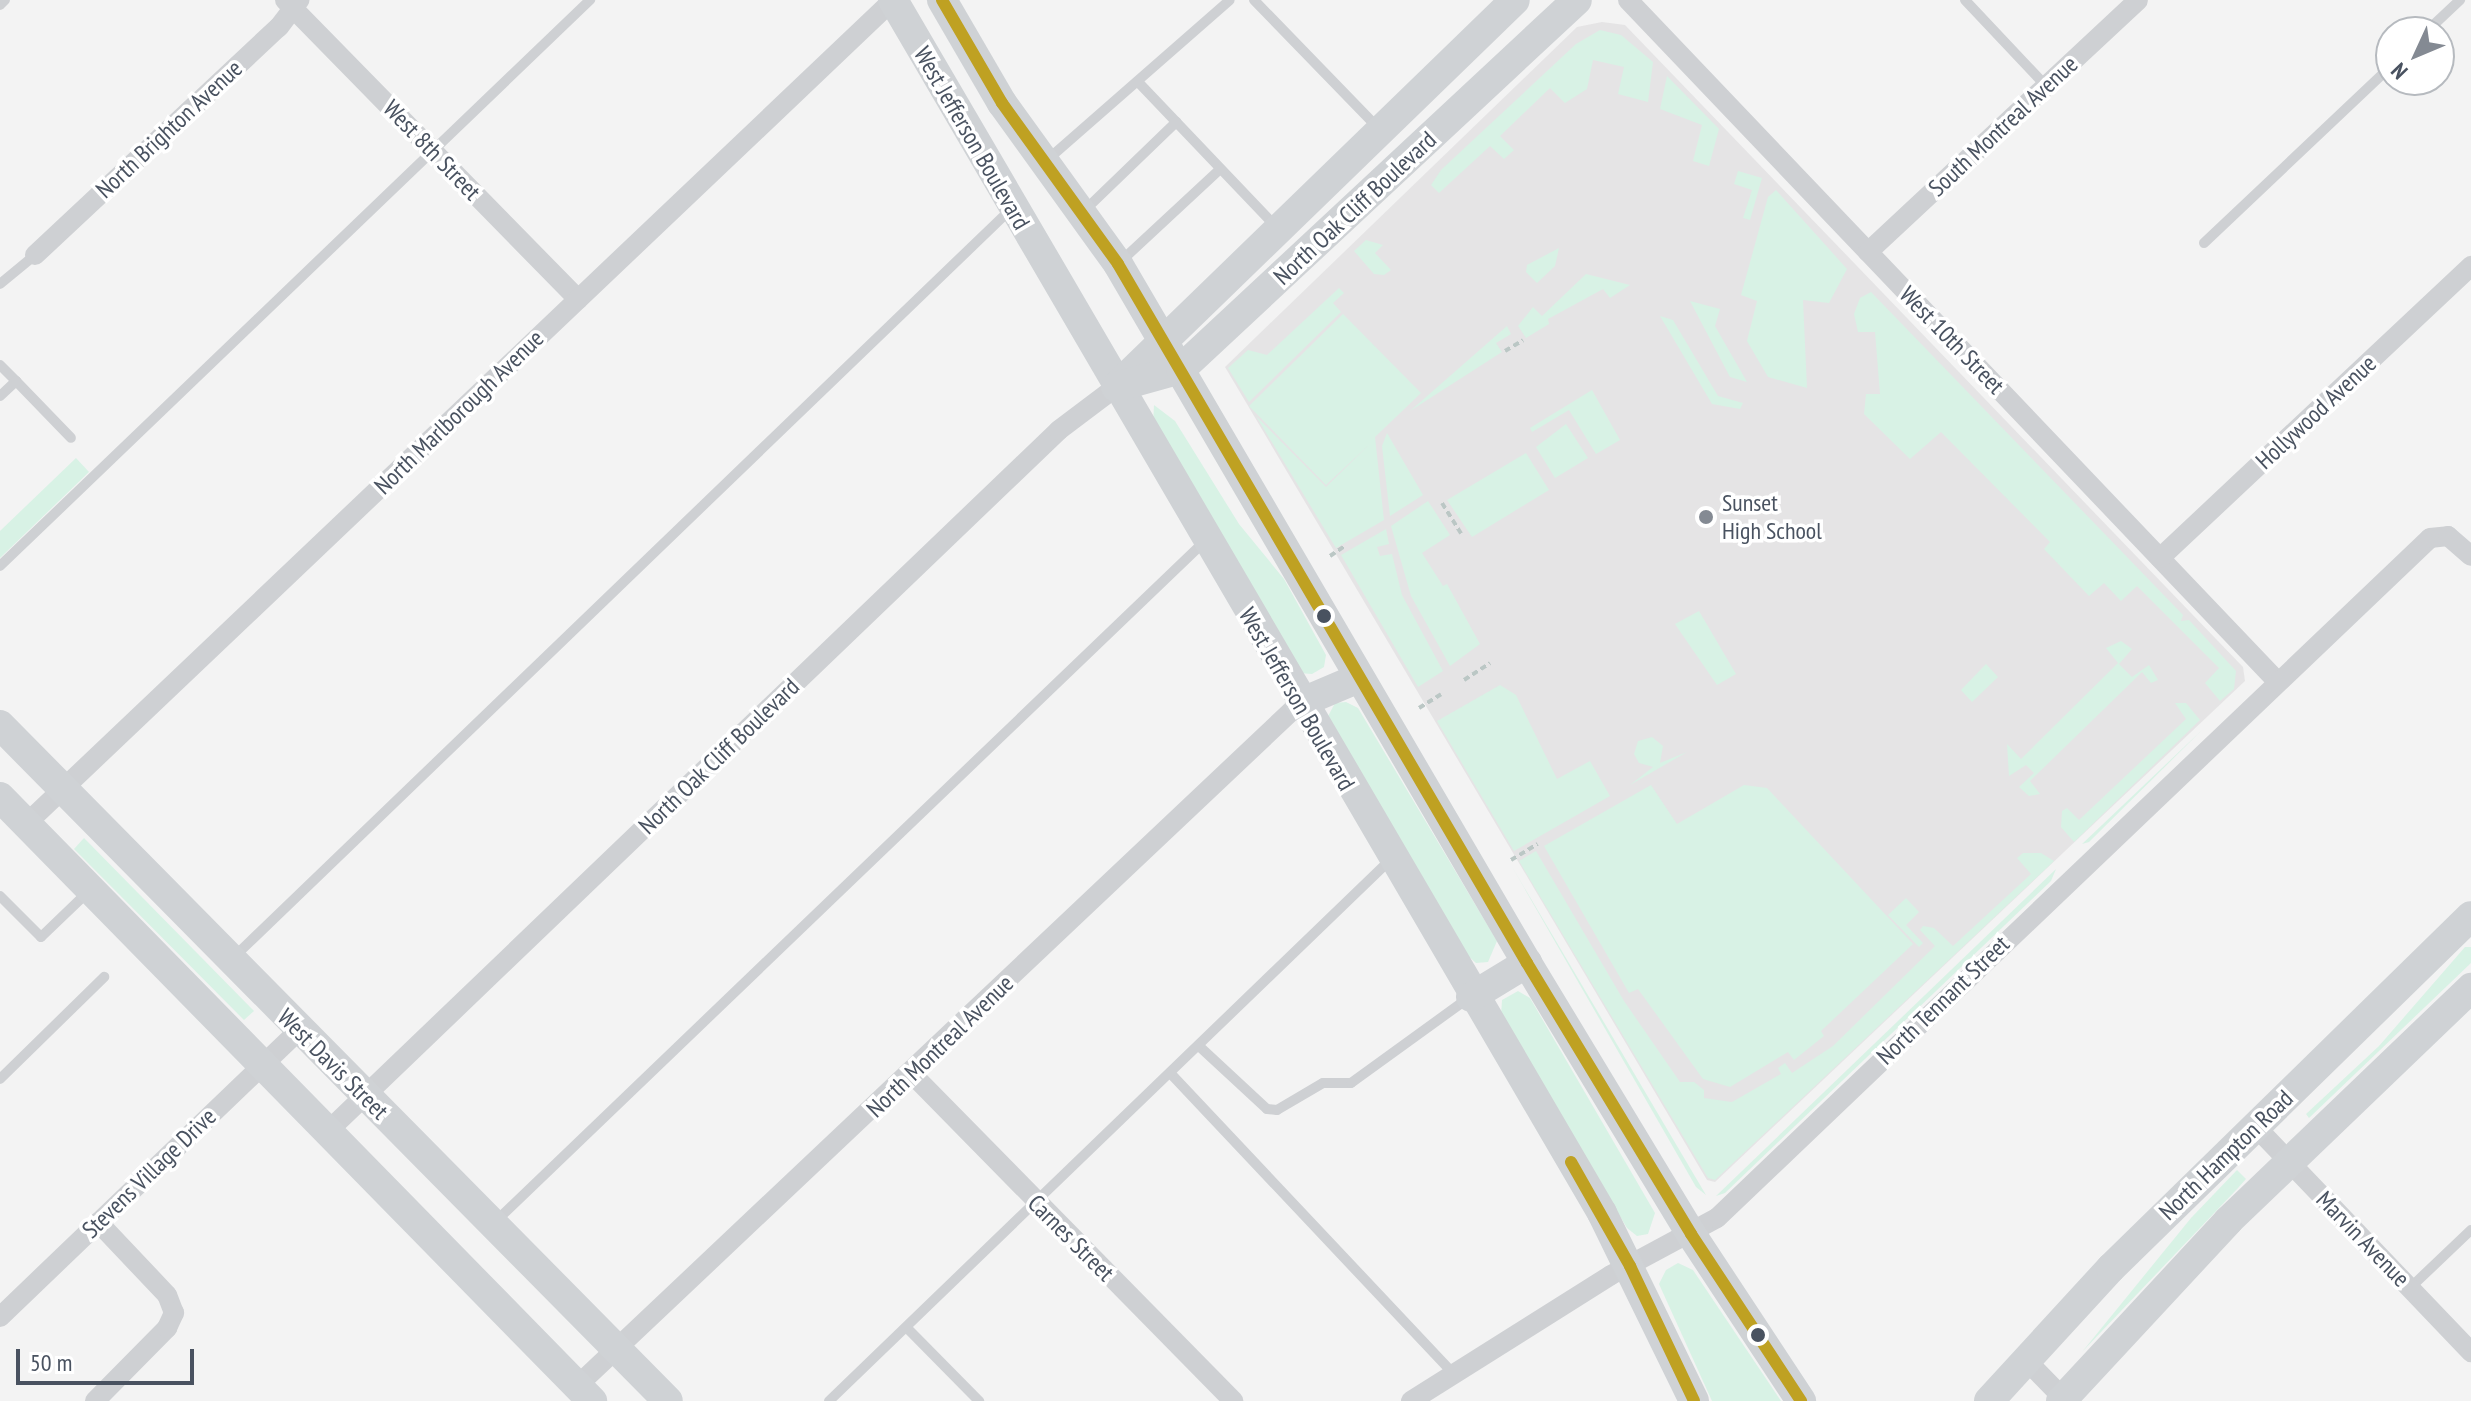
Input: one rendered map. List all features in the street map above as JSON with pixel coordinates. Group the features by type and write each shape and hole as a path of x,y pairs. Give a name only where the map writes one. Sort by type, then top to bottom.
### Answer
{"main road":[{"name":"West Jefferson Boulevard","path":"893,0 1205,541 1630,1266 1694,1401"},
{"name":"West Jefferson Boulevard","path":"942,0 1002,103 1118,264 1527,963 1691,1234 1801,1401"},
{"name":"North Oak Cliff Boulevard","path":"1116,387 1162,338 1515,0"},
{"name":"North Oak Cliff Boulevard","path":"1116,387 1181,369 1577,0"},
{"path":"1300,703 1359,678"},
{"name":"West Davis Street","path":"0,725 668,1401"},
{"path":"0,797 584,1393"},
{"name":"North Hampton Road","path":"1989,1401 2111,1268 2471,916"},
{"path":"1471,997 1527,963"},
{"name":"North Hampton Road","path":"2064,1400 2289,1163 2471,988"}],"street":[{"name":"North Marlborough Avenue","path":"26,824 893,0"},
{"name":"West 10th Street","path":"1628,0 2276,680"},
{"name":"South Montreal Avenue","path":"1868,252 2138,0"},
{"name":"West 8th Street","path":"293,3 578,299"},
{"name":"North Brighton Avenue","path":"35,255 293,3"},
{"name":"Hollywood Avenue","path":"2160,558 2471,266"},
{"name":"North Oak Cliff Boulevard","path":"327,1132 1059,430 1116,387"},
{"name":"North Tennant Street","path":"1411,1401 1630,1266 1717,1218 2276,680 2430,538 2448,536 2471,556"},
{"name":"North Montreal Avenue","path":"584,1393 616,1349 1300,703"},
{"name":"Stevens Village Drive","path":"0,1317 299,1030"},
{"name":"Carnes Street","path":"911,1073 1233,1401"},
{"name":"Marvin Avenue","path":"2255,1126 2471,1352"},
{"path":"98,1222 167,1295 174,1313 167,1328 105,1398"},
{"path":"2027,1361 2064,1400"}],"lane":[{"path":"0,5 5,0"},
{"path":"0,566 590,0"},
{"path":"1046,161 1124,90 1140,84 1230,0"},
{"path":"1254,0 1380,130"},
{"path":"1965,0 2046,86"},
{"path":"2443,16 2460,0"},
{"path":"2204,243 2375,81"},
{"path":"1140,84 1277,228"},
{"path":"1083,212 1176,122"},
{"path":"1118,264 1220,169"},
{"path":"230,960 1012,208"},
{"path":"0,284 35,255"},
{"path":"0,365 71,438"},
{"path":"0,396 16,381"},
{"path":"493,1224 1205,541"},
{"path":"829,1401 1172,1075 1391,859"},
{"path":"0,896 41,937 90,890"},
{"path":"0,1079 104,977"},
{"path":"1200,1047 1267,1109 1277,1110 1323,1083 1351,1083 1471,997"},
{"path":"1172,1075 1454,1374"},
{"path":"2410,1288 2471,1230"},
{"path":"907,1328 979,1401"}],"path":[{"path":"1505,351 1523,340"},
{"path":"1442,503 1461,534"},
{"path":"1330,556 1345,546"},
{"path":"1464,680 1490,663"},
{"path":"1419,708 1441,694"},
{"path":"1511,860 1538,844"}],"shaded area":[{"name":"Sunset High School","path":"1602,22 1625,25 2243,667 2245,681 1715,1182 1707,1180 1225,367 1577,27"}],"green space":[{"path":"1600,30 1621,35 1653,62 1648,102 1618,94 1624,67 1593,60 1587,89 1565,103 1550,88 1500,136 1514,150 1504,159 1490,146 1439,193 1431,185 1441,170 1576,44"},
{"path":"1667,76 1719,129 1709,166 1693,161 1702,125 1660,109"},
{"path":"1738,171 1762,178 1750,220 1743,218 1752,190 1734,184"},
{"path":"1776,190 1847,269 1829,303 1803,300 1807,388 1768,377 1747,341 1757,301 1741,295 1768,197"},
{"path":"1366,240 1383,245 1375,253 1391,270 1384,275 1374,274 1354,251"},
{"path":"1559,248 1555,266 1537,283 1526,272 1527,265"},
{"path":"1586,274 1630,285 1610,298 1603,289 1548,319 1549,324 1526,338 1518,326 1533,307 1542,316"},
{"path":"1339,288 1344,293 1333,303 1341,312 1249,402 1228,368 1248,350 1267,355"},
{"path":"1871,292 2183,615 2181,621 2189,620 2236,671 2234,689 2220,701 2205,683 2219,668 2137,586 2121,601 2104,583 2089,596 2044,549 2050,542 1941,432 1910,459 1864,414 1866,394 1880,394 1875,332 1858,332 1854,314 1860,298"},
{"path":"1690,301 1720,309 1715,326 1747,382 1730,377"},
{"path":"1343,314 1421,393 1375,437 1384,520 1336,548 1256,416 1326,487 1371,443 1326,485 1249,406"},
{"path":"1660,316 1673,320 1718,396 1743,403 1740,409 1712,404"},
{"path":"1507,326 1511,334 1496,343 1502,352 1410,411"},
{"path":"1592,390 1620,440 1596,454 1569,410 1532,432 1530,428"},
{"path":"1154,405 1175,421 1239,524 1284,579 1326,655 1324,667 1312,674 1299,673 1153,424"},
{"path":"1566,424 1588,458 1555,478 1536,447"},
{"path":"1387,433 1423,495 1390,516 1382,446"},
{"path":"1526,453 1549,490 1472,537 1447,500"},
{"path":"76,458 89,472 0,558 0,531"},
{"path":"1428,501 1450,535 1422,553 1443,586 1447,584 1480,644 1450,666 1411,596 1391,526"},
{"path":"1386,529 1389,544 1377,547 1380,556 1392,554 1402,595 1443,671 1418,687 1341,555"},
{"path":"1699,611 1736,674 1717,685 1675,624"},
{"path":"2121,641 2132,649 2119,664 2132,677 2149,665 2158,680 2151,683 2142,672 2030,781 2040,794 2029,796 2019,787 2034,773 2026,765 2009,776 2007,744 2021,759 2118,663 2106,648"},
{"path":"1986,664 1998,677 1972,702 1961,690"},
{"path":"1500,685 1516,695 1557,779 1590,761 1610,796 1514,851 1437,721"},
{"path":"1346,702 1358,708 1497,941 1488,962 1476,963 1466,954 1326,720 1335,703"},
{"path":"2175,703 2186,703 2200,720 2074,842 2061,827 2062,811 2067,808 2079,820 2186,719"},
{"path":"2202,730 2089,842 2082,844"},
{"path":"1652,737 1663,746 1660,763 1687,752 1630,785 1653,767 1639,763 1634,754 1638,741"},
{"path":"1651,785 1677,824 1744,785 1767,788 1913,944 1821,1031 1824,1036 1794,1060 1788,1052 1730,1087 1703,1079 1638,989 1629,993 1544,846"},
{"path":"84,838 254,1011 244,1020 74,849"},
{"path":"1536,851 1624,1001 1680,1082 1694,1082 1704,1090 1704,1098 1732,1102 1781,1074 1778,1068 1785,1063 1792,1073 1833,1046 1935,946 1920,930 1923,926 1934,928 1953,946 2031,874 2017,858 2023,853 2041,853 2054,861 1715,1180 1708,1178 1519,861"},
{"path":"1511,865 1706,1195 1696,1187"},
{"path":"2056,869 2051,881 1725,1193 1716,1196"},
{"path":"1906,898 1919,912 1906,925 1923,943 1919,947 1888,915"},
{"path":"2465,947 2471,947 2471,963 2309,1118 2306,1114 2379,1046"},
{"path":"1518,991 1530,998 1655,1213 1648,1234 1637,1236 1627,1228 1501,1016 1502,1000"},
{"path":"2237,1170 2246,1179 2082,1352 2191,1218"},
{"path":"1678,1263 1693,1270 1781,1401 1712,1401 1659,1284 1666,1270"}],"transit line":[{"path":"942,0 1002,103 1118,264 1527,963 1691,1234 1801,1401"},
{"path":"1571,1162 1630,1266 1694,1401"}],"place":[{"name":"Sunset High School","path":"1706,517"}]}
